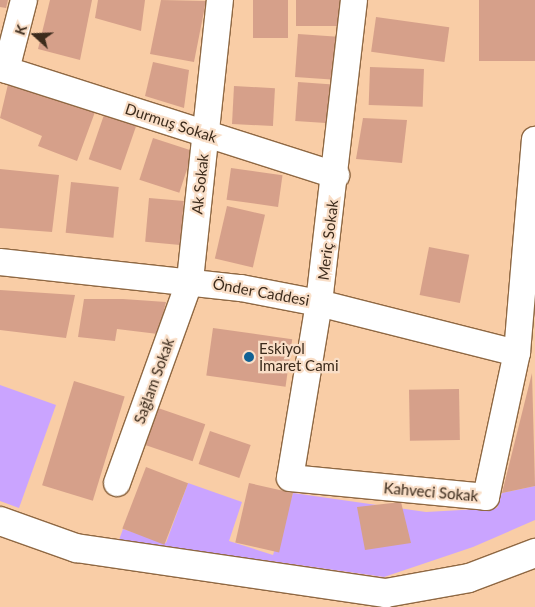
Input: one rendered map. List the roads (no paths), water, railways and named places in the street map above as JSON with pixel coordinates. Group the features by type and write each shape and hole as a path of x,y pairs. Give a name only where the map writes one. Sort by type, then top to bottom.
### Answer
{"street":[{"name":"Durmuş Sokak","path":"24,0 3,69 336,175"},
{"name":"Ak Sokak","path":"190,280 220,0"},
{"name":"Meriç Sokak","path":"290,478 320,302 336,175 354,0"},
{"path":"516,353 535,140"},
{"name":"Önder Caddesi","path":"0,262 190,280 320,302 516,353"},
{"name":"Sağlam Sokak","path":"117,483 190,280"},
{"name":"Kahveci Sokak","path":"290,478 486,497 516,353"},
{"path":"0,521 76,548 386,593 469,578 535,553"}],"place":[{"name":"Eskiyol İmaret Cami","path":"249,357"}]}
